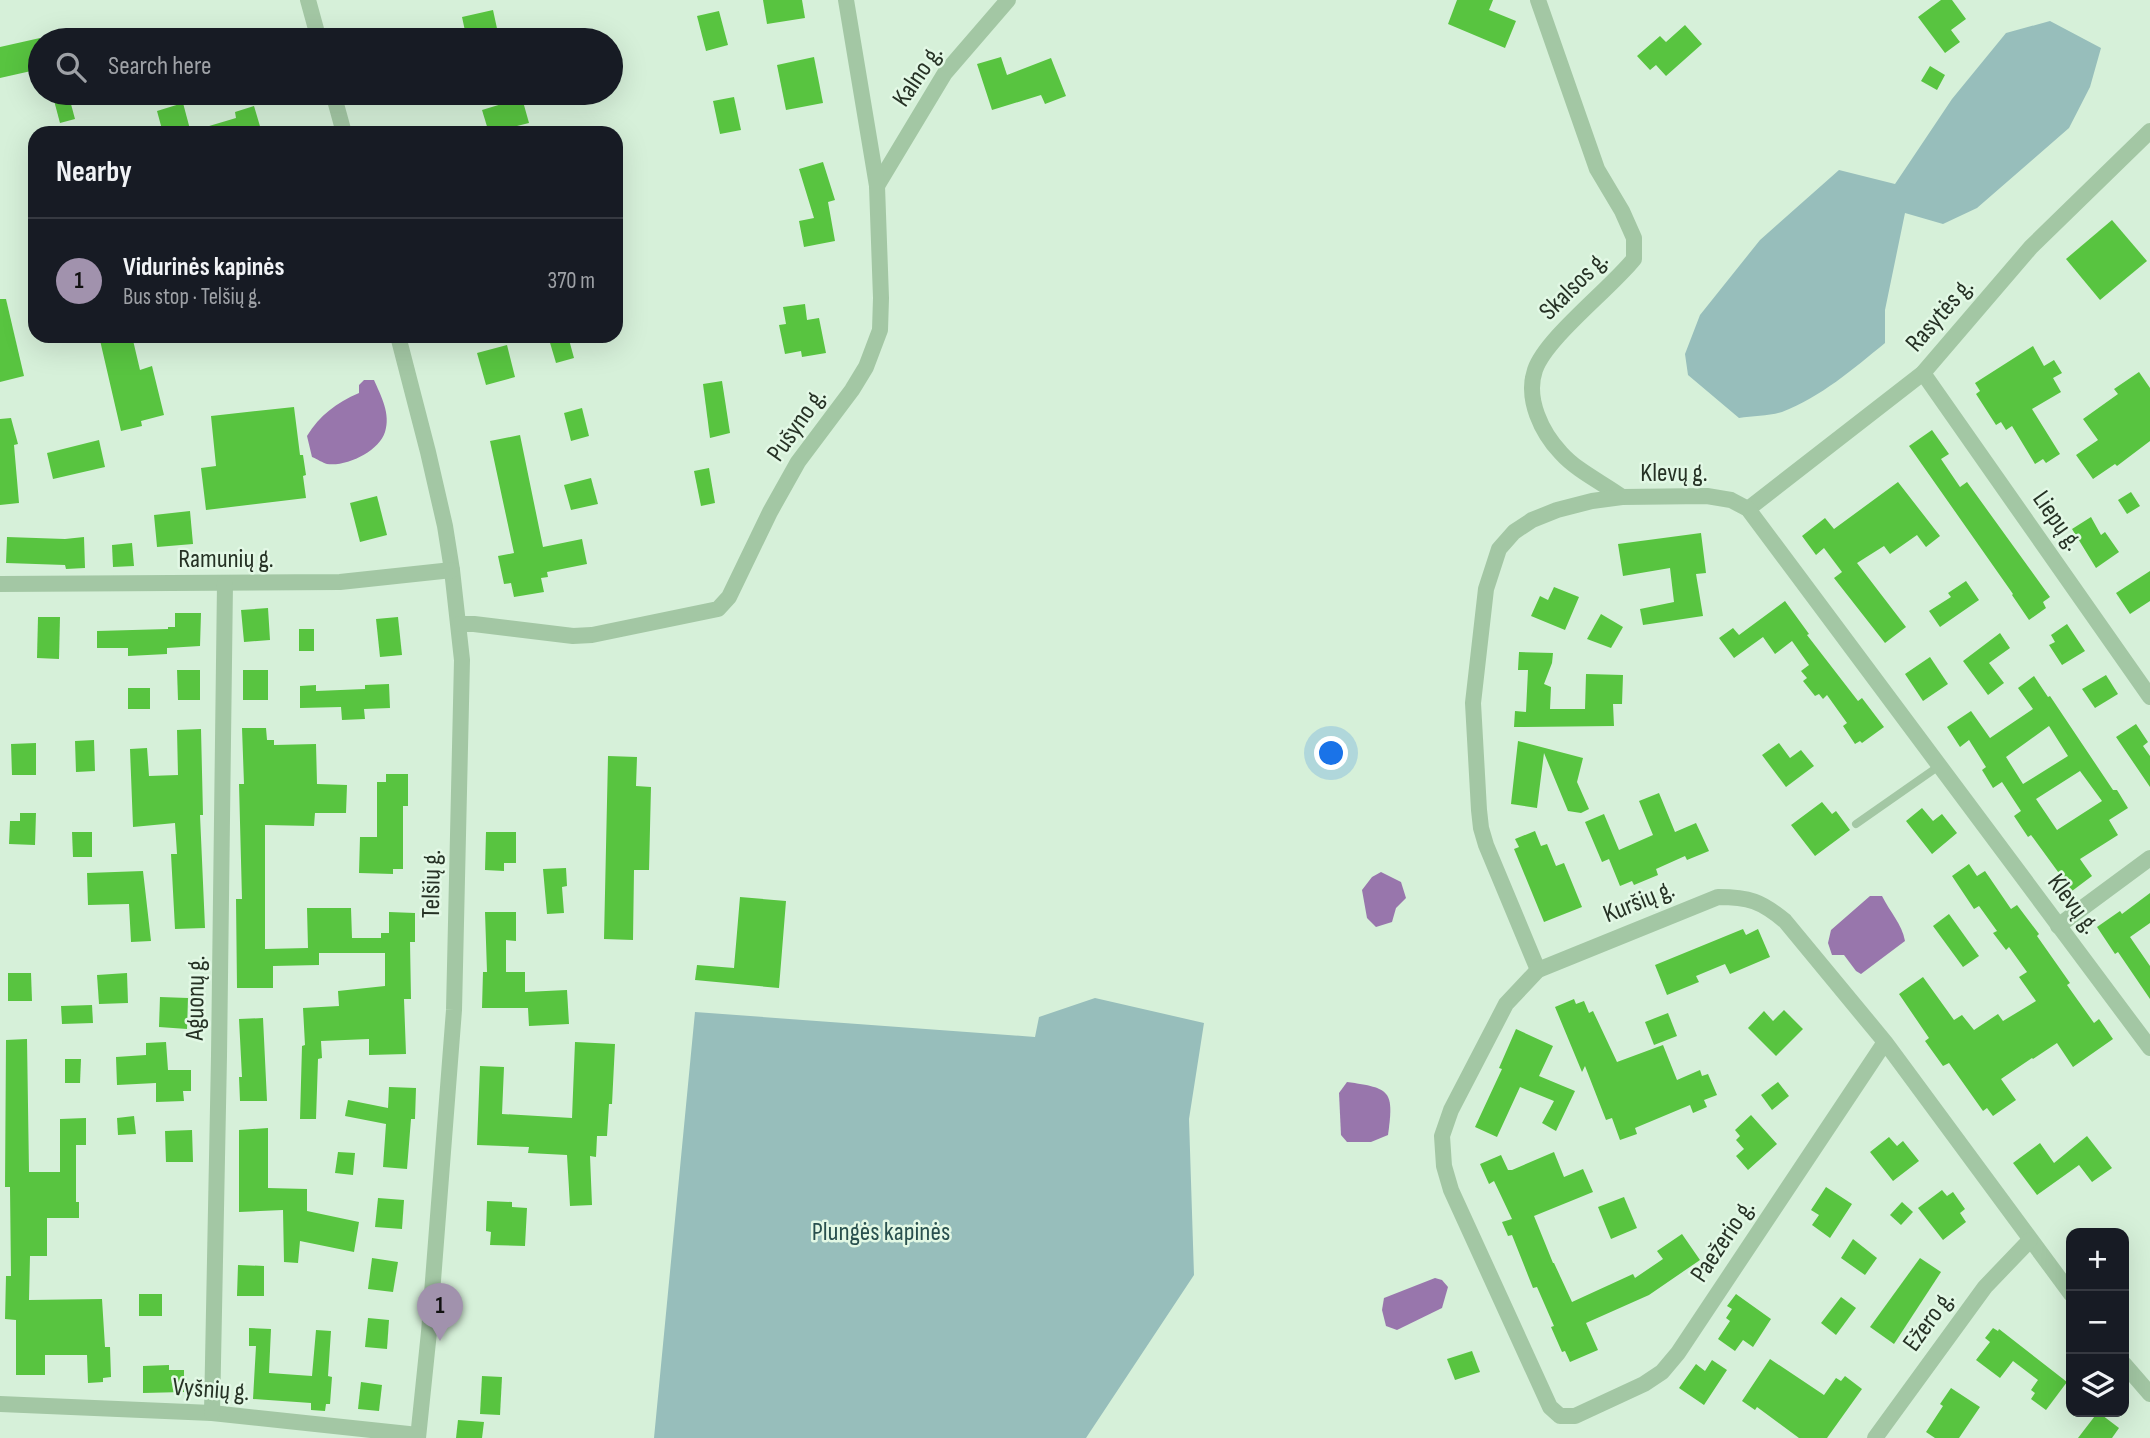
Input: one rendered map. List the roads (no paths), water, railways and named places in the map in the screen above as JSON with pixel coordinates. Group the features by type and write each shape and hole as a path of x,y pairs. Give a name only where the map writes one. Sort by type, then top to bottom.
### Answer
{"street":[{"path":"308,0 316,28"},
{"name":"Pušyno g.","path":"459,624 573,636 635,627 718,609 729,597 770,512 798,462 852,390 866,367 880,330 877,186 846,0"},
{"name":"Kalno g.","path":"877,186 945,73 1007,0"},
{"name":"Skalsos g.","path":"1538,0 1597,169 1622,211 1633,237 1634,259 1551,344 1535,371 1533,399 1542,429 1563,455 1622,498"},
{"path":"336,105 342,126"},
{"name":"Rasytės g.","path":"1748,509 1923,373 2031,247 2150,131"},
{"name":"Telšių g.","path":"400,343 428,452 452,570 459,624 461,673 454,1010 429,1332 418,1437"},
{"name":"Liepų g.","path":"1923,373 2150,696"},
{"name":"Klevų g.","path":"1538,970 1480,828 1474,703 1486,589 1499,550 1514,532 1532,520 1557,510 1622,498 1707,496 1731,500 1748,509 2150,1048"},
{"name":"Ramunių g.","path":"0,584 340,582 452,570"},
{"name":"Aguonų g.","path":"212,1413 225,583"},
{"path":"2058,926 2150,858"},
{"name":"Kuršių g.","path":"1560,1416 1550,1407 1451,1190 1444,1166 1442,1136 1451,1110 1506,1004 1538,970 1717,897 1743,897 1766,905 1786,921 1885,1042 2069,1291"},
{"name":"Paežerio g.","path":"1560,1416 1575,1416 1644,1384 1662,1372 1685,1342 1885,1042"},
{"name":"Ežero g.","path":"1875,1438 1977,1297 2030,1240"},
{"path":"2129,1370 2150,1394"},
{"name":"Vyšnių g.","path":"0,1404 212,1413 418,1437"}],"lane":[{"path":"1856,824 1939,766"}],"place":[{"name":"Vidurinės kapinės","path":"440,1341"}],"park label":[{"name":"Plungės kapinės","path":"881,1232"}]}
